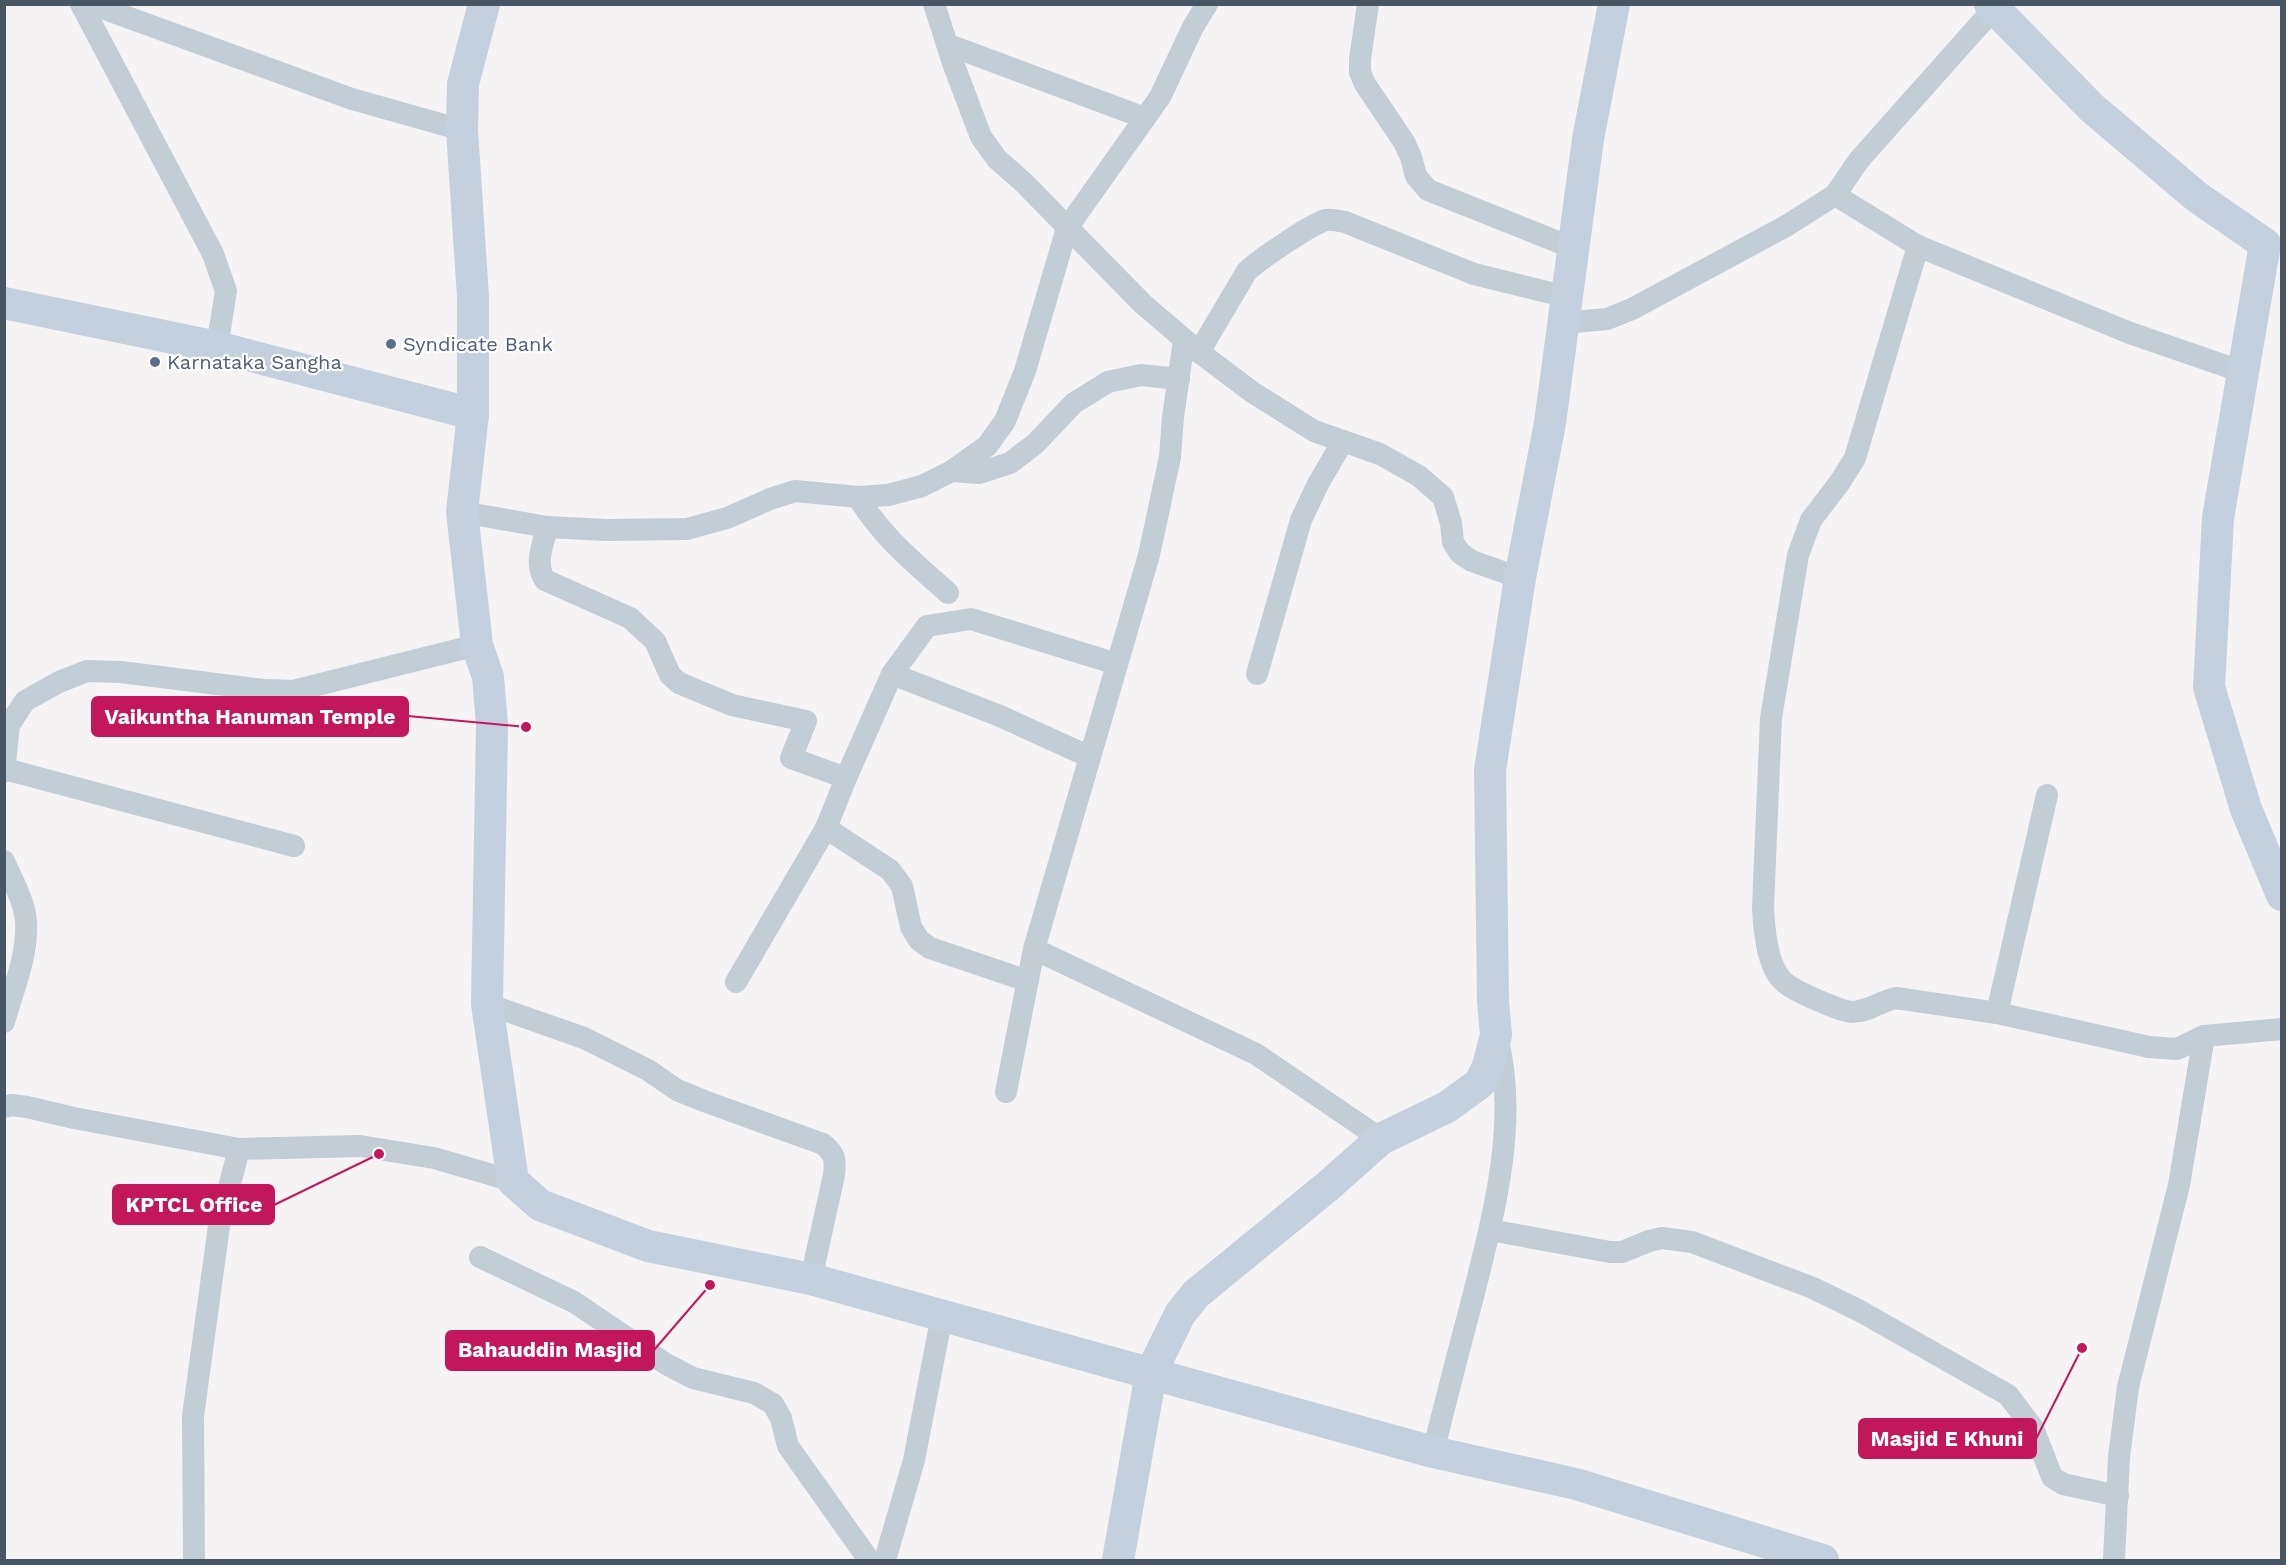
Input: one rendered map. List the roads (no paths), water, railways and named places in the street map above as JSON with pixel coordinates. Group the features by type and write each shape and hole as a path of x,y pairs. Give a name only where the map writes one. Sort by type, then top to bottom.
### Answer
{"street":[{"path":"81,4 222,275 226,291 217,347"},
{"path":"91,4 352,99 462,130"},
{"path":"484,4 463,84 462,130 473,297 473,414 462,512 477,645 488,677 492,725 487,1004 513,1181"},
{"path":"934,4 981,137 997,159 1023,181 1143,304 1192,346 1252,392 1314,431 1380,454 1419,476 1443,497 1453,542 1460,554 1472,561 1520,578"},
{"path":"462,512 547,527 687,529 727,518 770,498 795,491 858,497 888,495 922,486 952,471 987,446 1005,421 1025,371 1067,228 1160,97 1193,27 1207,4"},
{"path":"1368,4 1360,72 1365,84 1404,142 1416,177 1428,190 1573,248"},
{"path":"1433,1452 1490,1230 1502,1164 1507,1097 1504,1064 1496,1035 1492,967 1490,770 1520,578 1550,423 1588,139 1614,4"},
{"path":"1006,1092 1034,949 1149,555 1170,457 1179,379 1192,346 1247,271 1258,261 1313,225 1328,220 1345,222 1565,310 1607,319 1632,309 1786,226 1835,195 1859,160 1994,6 2092,108 2197,197 2273,238 2243,372 2218,518 2209,687 2246,809 2282,895"},
{"path":"949,45 1145,118"},
{"path":"1835,195 1918,246 2130,333 2243,372"},
{"path":"1918,246 1855,458 1811,520 1798,555 1771,718 1763,907 1765,937 1773,963 1783,981 1801,993 1851,1012 1868,1009 1881,1001 1896,998 1997,1013 2149,1047 2177,1049 2204,1036 2282,1029"},
{"path":"4,303 217,347 473,414"},
{"path":"952,471 979,473 1010,463 1035,444 1074,403 1108,381 1141,375 1179,379"},
{"path":"1257,674 1301,520 1318,484 1343,441"},
{"path":"858,497 884,535 948,593"},
{"path":"547,527 539,564 540,573 545,580 630,618 640,625 655,641 670,675 679,683 732,705 806,721 791,758 846,777"},
{"path":"736,982 826,828 892,674 927,626 971,619 1117,664"},
{"path":"294,846 5,770 7,725 26,701 59,682 87,671 121,672 264,690 292,691 477,645"},
{"path":"892,674 1000,716 1090,757"},
{"path":"1997,1013 2047,795"},
{"path":"826,828 890,870 902,886 911,927 919,940 930,948 1028,981"},
{"path":"4,861 20,899 26,921 25,947 4,1022"},
{"path":"1034,949 1256,1054 1381,1138"},
{"path":"487,1004 584,1038 648,1070 677,1090 823,1144 834,1153 836,1161 834,1175 811,1279"},
{"path":"1118,1560 1151,1372 1179,1314 1196,1294 1328,1186 1381,1138 1447,1107 1480,1083 1488,1066 1496,1035"},
{"path":"2114,1560 2119,1456 2128,1387 2179,1185 2204,1036"},
{"path":"4,1107 12,1105 27,1107 239,1149 360,1146 434,1158 513,1181 540,1205 648,1246 811,1279 1433,1452 1576,1484 1823,1560"},
{"path":"194,1560 193,1416 219,1226 239,1149"},
{"path":"1490,1230 1610,1252 1622,1252 1662,1238 1692,1242 1812,1288 1860,1311 2008,1395 2033,1428 2052,1477 2063,1484 2118,1496"},
{"path":"480,1257 574,1302 666,1364 693,1378 753,1393 773,1404 781,1418 788,1446 868,1560"},
{"path":"885,1560 914,1460 942,1315"}],"place":[{"name":"Syndicate Bank","path":"391,344"},
{"name":"Karnataka Sangha","path":"155,362"},
{"name":"Vaikuntha Hanuman Temple","path":"526,727"},
{"name":"KPTCL Office","path":"379,1154"},
{"name":"Bahauddin Masjid","path":"710,1285"},
{"name":"Masjid E Khuni","path":"2082,1348"}]}
